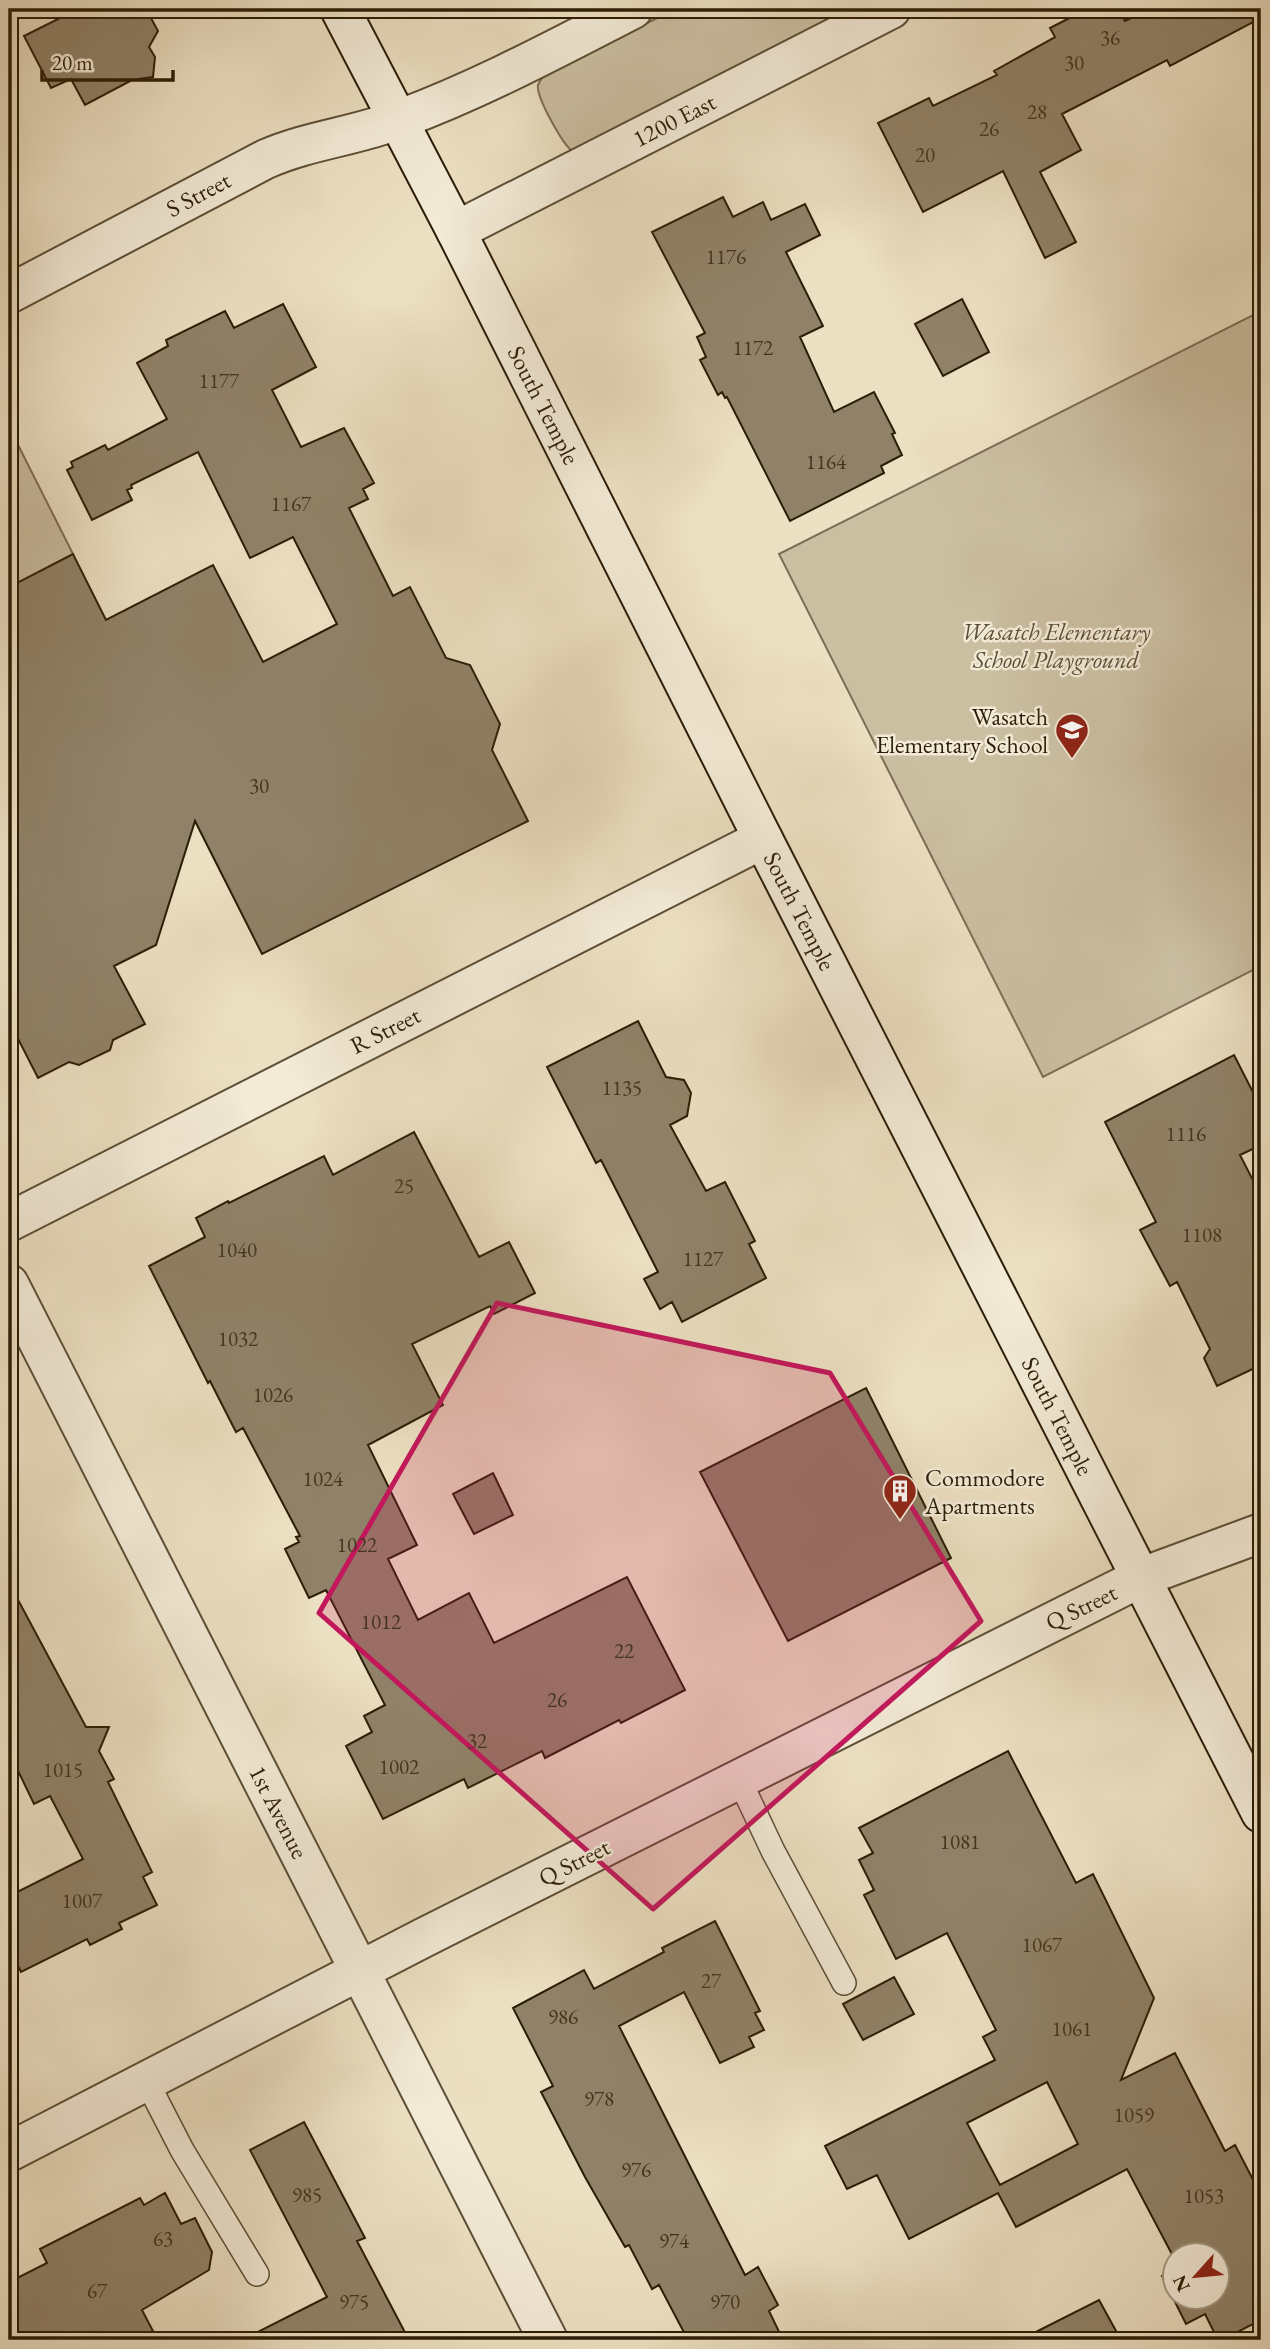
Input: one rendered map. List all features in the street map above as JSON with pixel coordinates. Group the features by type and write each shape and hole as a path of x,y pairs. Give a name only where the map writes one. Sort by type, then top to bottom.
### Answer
{"street":[{"name":"South Temple","path":"340,9 456,231 763,839 1261,1813"},
{"path":"398,120 499,77 633,9"},
{"name":"1200 East","path":"456,231 891,9"},
{"name":"S Street","path":"9,294 285,150 398,120"},
{"name":"R Street","path":"9,1222 763,839"},
{"name":"1st Avenue","path":"9,1283 548,2340"},
{"name":"Q Street","path":"9,2152 360,1971 1142,1577 1261,1532"}],"lane":[{"path":"739,1779 844,1983"},
{"path":"147,2082 182,2150 257,2274"}],"highlighted area":[{"path":"497,1303 830,1373 981,1621 653,1909 319,1613"}],"green space":[{"path":"675,9 862,9 572,151 556,130 541,99 538,85 543,76"},
{"name":"Wasatch Elementary School Playground","path":"1261,311 1261,966 1043,1077 779,554"},
{"path":"9,427 73,554 20,582 14,580 9,583"}],"building":[{"path":"78,9 146,9 158,31 149,47 155,57 153,77 132,80 85,105 71,79 51,88 24,36"},
{"path":"1087,9 1119,9 1125,21 1150,9 1261,9 1261,18 1170,66 1167,60 1062,114 1081,150 1040,172 1076,242 1045,258 1003,171 923,212 878,123 929,98 933,106 997,75 994,71 1055,37 1050,28"},
{"path":"723,197 733,217 763,202 771,220 805,204 820,235 786,252 823,326 800,337 834,412 874,392 895,433 892,434 902,455 881,466 884,473 790,521 727,397 725,398 722,392 718,395 700,360 706,357 697,337 705,333 652,232"},
{"path":"962,299 989,352 943,376 915,324"},
{"path":"283,304 316,367 272,390 301,447 344,428 374,483 363,489 368,499 349,508 393,596 410,587 446,658 470,665 500,724 492,750 528,821 262,954 195,821 156,945 114,966 145,1024 113,1040 110,1050 79,1065 69,1062 38,1078 9,1021 9,587 73,554 106,620 213,565 263,662 337,624 293,537 250,558 198,452 131,485 132,488 127,490 132,500 92,520 67,470 73,467 71,462 105,445 108,450 167,419 137,363 168,346 166,340 225,311 234,328"},
{"path":"638,1021 666,1077 684,1080 691,1093 687,1116 670,1125 706,1191 725,1182 755,1241 749,1244 766,1278 682,1322 672,1302 660,1309 644,1279 658,1272 601,1160 596,1163 547,1067"},
{"path":"1234,1055 1261,1108 1261,1145 1240,1155 1261,1196 1261,1365 1217,1386 1204,1358 1210,1349 1177,1282 1170,1286 1140,1230 1156,1222 1105,1122"},
{"path":"414,1132 479,1257 509,1242 535,1293 494,1314 490,1306 412,1344 443,1405 368,1445 417,1545 388,1559 418,1620 469,1593 494,1643 627,1577 685,1690 545,1758 542,1751 468,1788 464,1779 383,1819 346,1746 372,1732 364,1716 385,1705 326,1590 309,1598 285,1549 299,1542 296,1537 300,1536 243,1428 236,1432 210,1381 208,1383 149,1266 205,1237 196,1218 228,1201 229,1203 324,1156 333,1175"},
{"name":"Commodore Apartments","path":"866,1388 951,1558 788,1641 700,1472"},
{"path":"493,1473 513,1515 474,1534 453,1494"},
{"path":"9,1583 86,1727 109,1727 99,1751 114,1779 108,1782 152,1872 143,1877 157,1905 119,1923 122,1929 90,1945 87,1939 21,1972 9,1948 9,1896 83,1859 50,1796 34,1804 9,1752"},
{"path":"1008,1751 1076,1883 1093,1874 1154,1998 1121,2080 1175,2053 1225,2151 1235,2145 1261,2195 1261,2320 1222,2340 1218,2340 1205,2314 1186,2324 1179,2310 1232,2310 1232,2240 1164,2240 1127,2169 1016,2227 998,2193 909,2239 877,2175 847,2189 825,2146 995,2060 983,2037 996,2030 947,1933 896,1959 864,1895 874,1890 859,1860 873,1853 859,1828","holes":["1047,2082 1078,2144 1000,2185 967,2123"]},
{"path":"715,1921 760,2011 755,2013 764,2030 749,2037 754,2047 720,2063 684,1992 619,2026 745,2275 758,2267 778,2305 769,2311 783,2340 688,2340 659,2285 652,2289 629,2245 625,2247 585,2177 541,2092 553,2086 513,2008 584,1970 594,1989 664,1952 662,1948"},
{"path":"894,1977 914,2014 863,2040 843,2004"},
{"path":"304,2122 365,2238 357,2241 409,2340 242,2340 327,2297 250,2150"},
{"path":"165,2193 181,2224 195,2218 212,2252 209,2270 142,2310 153,2331 135,2340 9,2340 9,2282 47,2263 40,2249 140,2198 144,2205"},
{"path":"1099,2300 1121,2340 1020,2340"}],"place":[{"name":"Wasatch Elementary School","path":"1072,760"},
{"name":"Commodore Apartments","path":"900,1521"}]}
